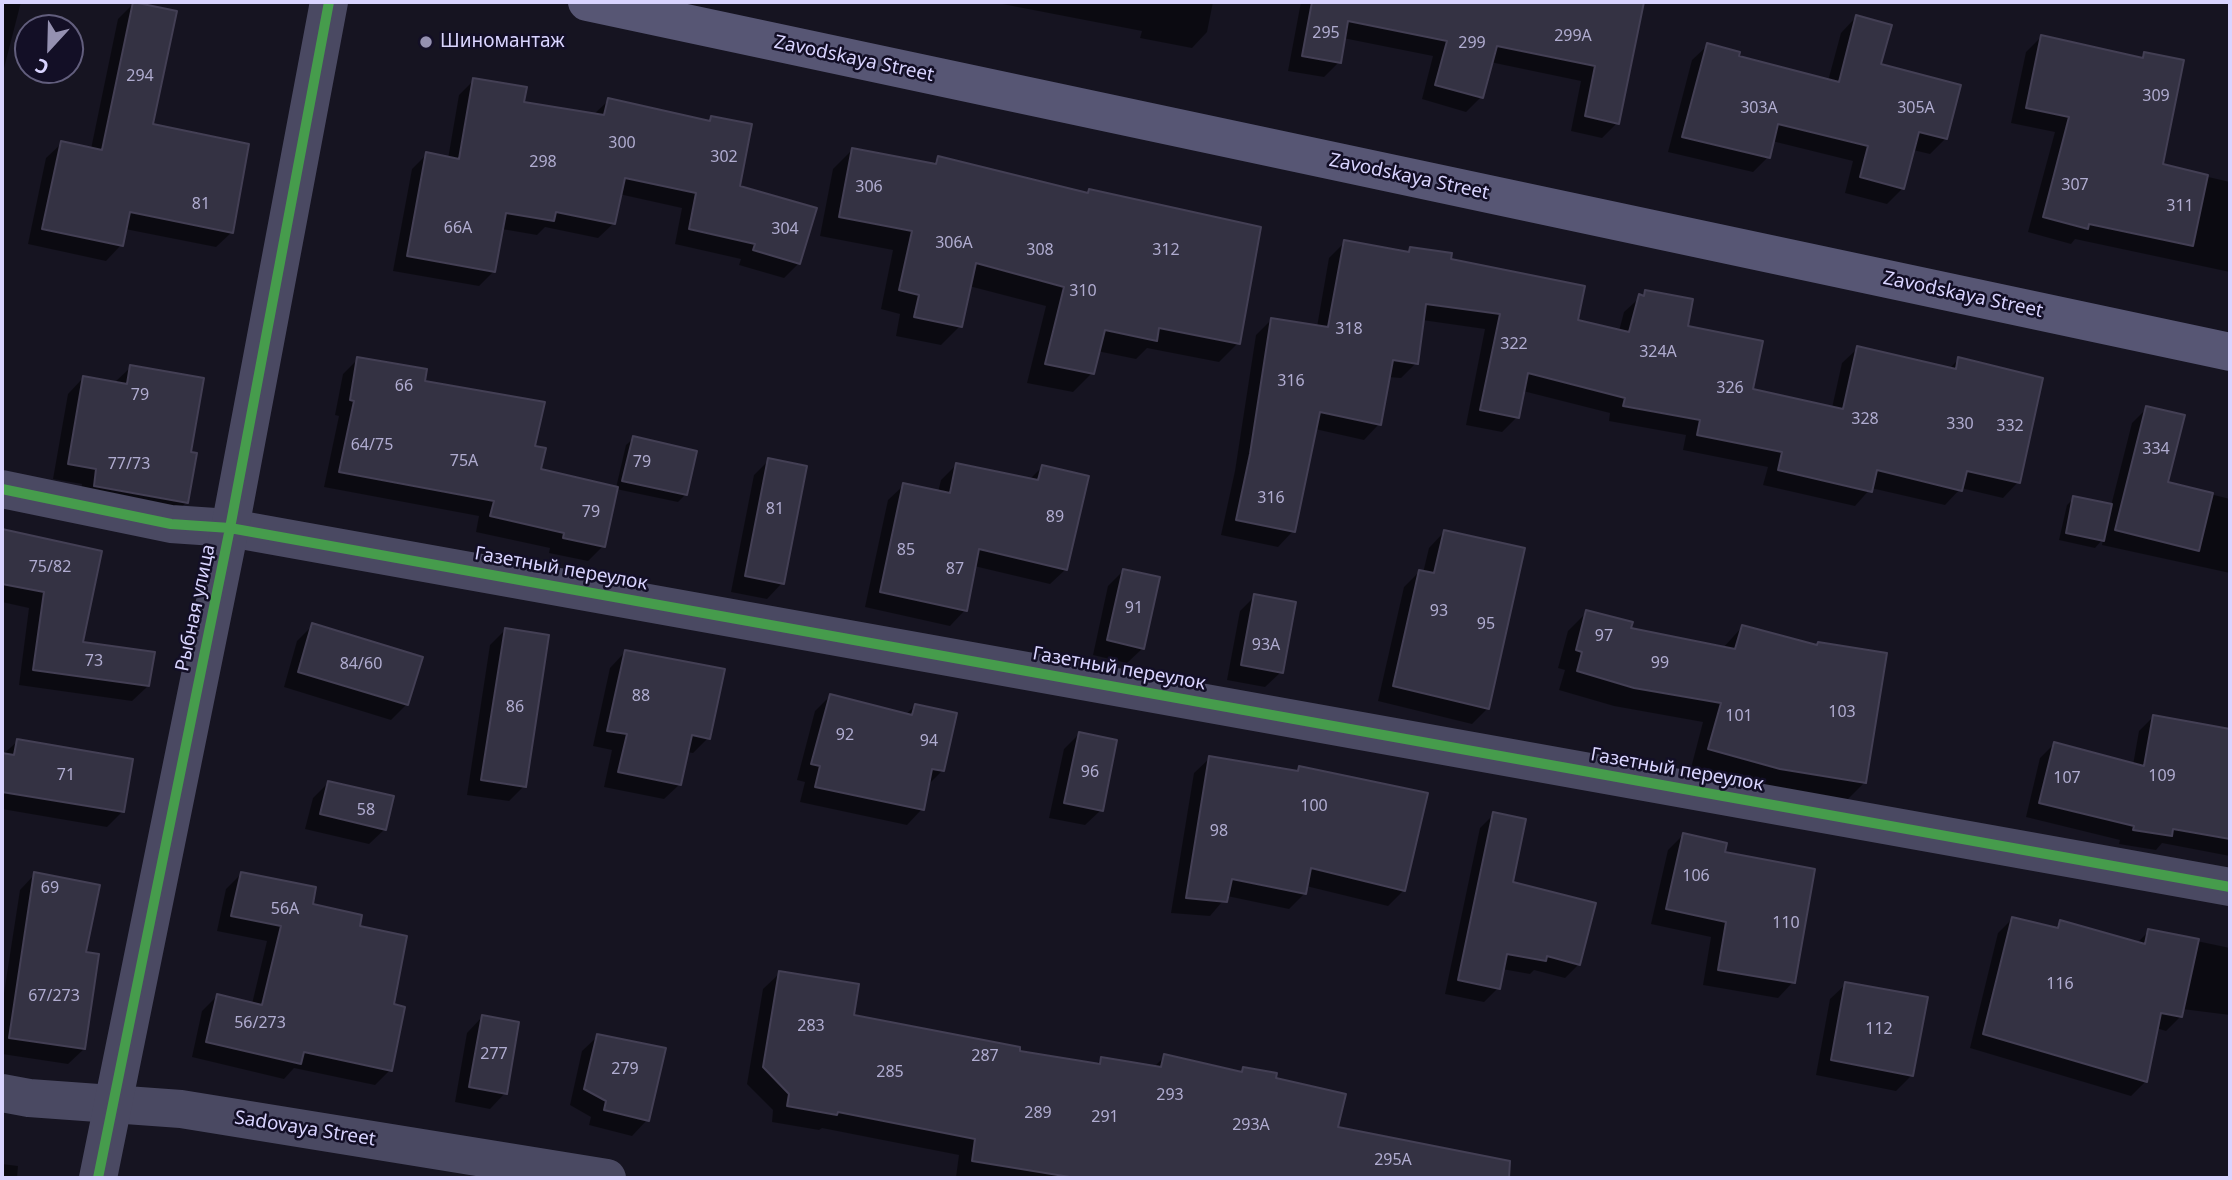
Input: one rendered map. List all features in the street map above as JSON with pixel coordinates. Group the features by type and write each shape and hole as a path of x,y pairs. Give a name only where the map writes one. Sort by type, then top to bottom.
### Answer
{"main road":[{"name":"Zavodskaya Street","path":"587,2 2230,352"}],"street":[{"name":"Рыбная улица","path":"98,1178 230,527 329,2"},
{"name":"Газетный переулок","path":"2,489 171,524 230,527 2230,887"},
{"name":"Sadovaya Street","path":"2,1093 29,1098 181,1109 607,1178"}],"building":[{"path":"133,2 177,11 153,124 249,144 233,233 130,212 123,246 42,229 61,141 102,150"},
{"path":"1312,2 1644,2 1619,124 1585,116 1595,66 1497,46 1483,98 1435,85 1447,41 1348,21 1341,63 1302,56"},
{"path":"1856,15 1892,25 1881,64 1961,85 1947,139 1919,132 1904,189 1860,177 1868,146 1778,124 1770,158 1682,137 1707,43 1740,52 1739,56 1839,82"},
{"path":"2041,35 2143,58 2144,52 2184,60 2163,164 2208,175 2193,246 2089,224 2088,229 2043,217 2069,117 2026,108"},
{"path":"473,78 527,87 524,102 604,115 608,98 710,121 711,116 752,124 740,186 817,208 800,264 753,250 755,244 689,229 696,193 625,178 615,224 556,212 554,221 506,213 495,272 407,256 426,152 459,159"},
{"path":"852,148 936,164 938,156 1088,193 1089,189 1261,227 1240,344 1159,328 1157,341 1105,330 1094,374 1045,364 1064,287 976,263 962,327 914,317 919,295 899,290 912,231 839,217"},
{"path":"1344,240 1409,252 1410,247 1452,253 1451,259 1585,286 1578,320 1629,332 1639,294 1644,296 1645,290 1693,299 1688,326 1763,341 1753,389 1843,409 1857,346 1956,369 1958,357 2043,378 2020,483 1967,471 1962,491 1877,470 1872,492 1778,470 1782,452 1697,435 1700,420 1623,406 1625,398 1528,373 1519,418 1480,410 1500,314 1426,304 1418,364 1393,360 1381,425 1320,412 1295,532 1236,520 1250,454 1271,318 1328,327"},
{"path":"357,357 427,369 425,381 545,402 535,446 546,448 541,469 618,487 605,547 563,538 564,533 490,516 494,501 339,472 354,401 350,400"},
{"path":"130,365 204,378 191,452 197,453 188,503 94,486 96,469 68,464 83,376 127,384"},
{"path":"2146,406 2185,415 2168,482 2213,493 2199,551 2115,530"},
{"path":"633,436 697,451 687,495 622,481"},
{"path":"768,458 807,466 784,584 745,576"},
{"path":"956,463 1038,480 1042,465 1089,476 1067,570 979,549 967,611 880,592 903,483 950,493"},
{"path":"2073,496 2112,504 2104,541 2066,533"},
{"path":"2,529 102,551 83,642 155,652 149,686 33,670 44,592 2,584"},
{"path":"1444,530 1525,548 1489,709 1393,686 1419,570 1434,573"},
{"path":"1123,569 1160,577 1144,649 1107,640"},
{"path":"1254,594 1296,602 1283,673 1241,665"},
{"path":"1586,610 1633,622 1631,628 1735,649 1742,625 1817,645 1818,642 1887,653 1866,783 1780,769 1708,749 1721,703 1634,688 1577,671 1582,652 1576,650"},
{"path":"312,623 423,657 408,705 298,672"},
{"path":"505,628 549,635 526,787 481,780"},
{"path":"625,650 725,669 710,739 692,735 681,785 618,772 627,734 607,731"},
{"path":"830,694 912,715 915,704 957,713 944,771 932,769 924,810 815,787 820,766 811,764"},
{"path":"2153,715 2230,729 2230,839 2173,829 2172,836 2133,830 2134,826 2039,803 2054,742 2144,766"},
{"path":"1079,732 1117,740 1103,811 1064,803"},
{"path":"17,739 133,759 124,812 2,792 2,753 14,755"},
{"path":"1209,756 1298,771 1299,766 1428,793 1405,891 1311,868 1306,894 1232,879 1227,902 1186,898"},
{"path":"328,781 394,796 386,830 320,814"},
{"path":"1493,812 1526,819 1513,882 1596,903 1580,965 1547,956 1546,961 1507,954 1500,989 1458,980"},
{"path":"1683,833 1727,843 1725,852 1815,869 1795,983 1718,970 1726,922 1666,909"},
{"path":"34,872 100,885 86,952 99,954 85,1049 9,1038"},
{"path":"241,872 316,887 313,904 362,915 360,926 407,936 394,1004 405,1007 392,1071 304,1052 301,1064 206,1042 217,994 262,1005 281,926 231,916"},
{"path":"2012,917 2058,928 2060,920 2145,944 2148,929 2199,939 2182,1017 2161,1013 2147,1082 1983,1034"},
{"path":"779,971 859,984 854,1015 1020,1047 1020,1051 1100,1064 1101,1057 1161,1067 1164,1054 1242,1072 1243,1067 1277,1073 1276,1078 1346,1094 1338,1127 1510,1161 1509,1178 1076,1178 972,1161 975,1139 838,1112 837,1115 787,1106 789,1094 763,1067"},
{"path":"1845,982 1928,997 1913,1076 1831,1060"},
{"path":"482,1015 519,1022 507,1094 469,1087"},
{"path":"597,1034 666,1048 649,1121 604,1110 606,1101 584,1089"}],"cycle path":[{"path":"98,1178 230,528 329,2"},
{"path":"2,489 171,524 230,528 2230,887"}],"place":[{"name":"Шиномантаж","path":"426,42"}]}
